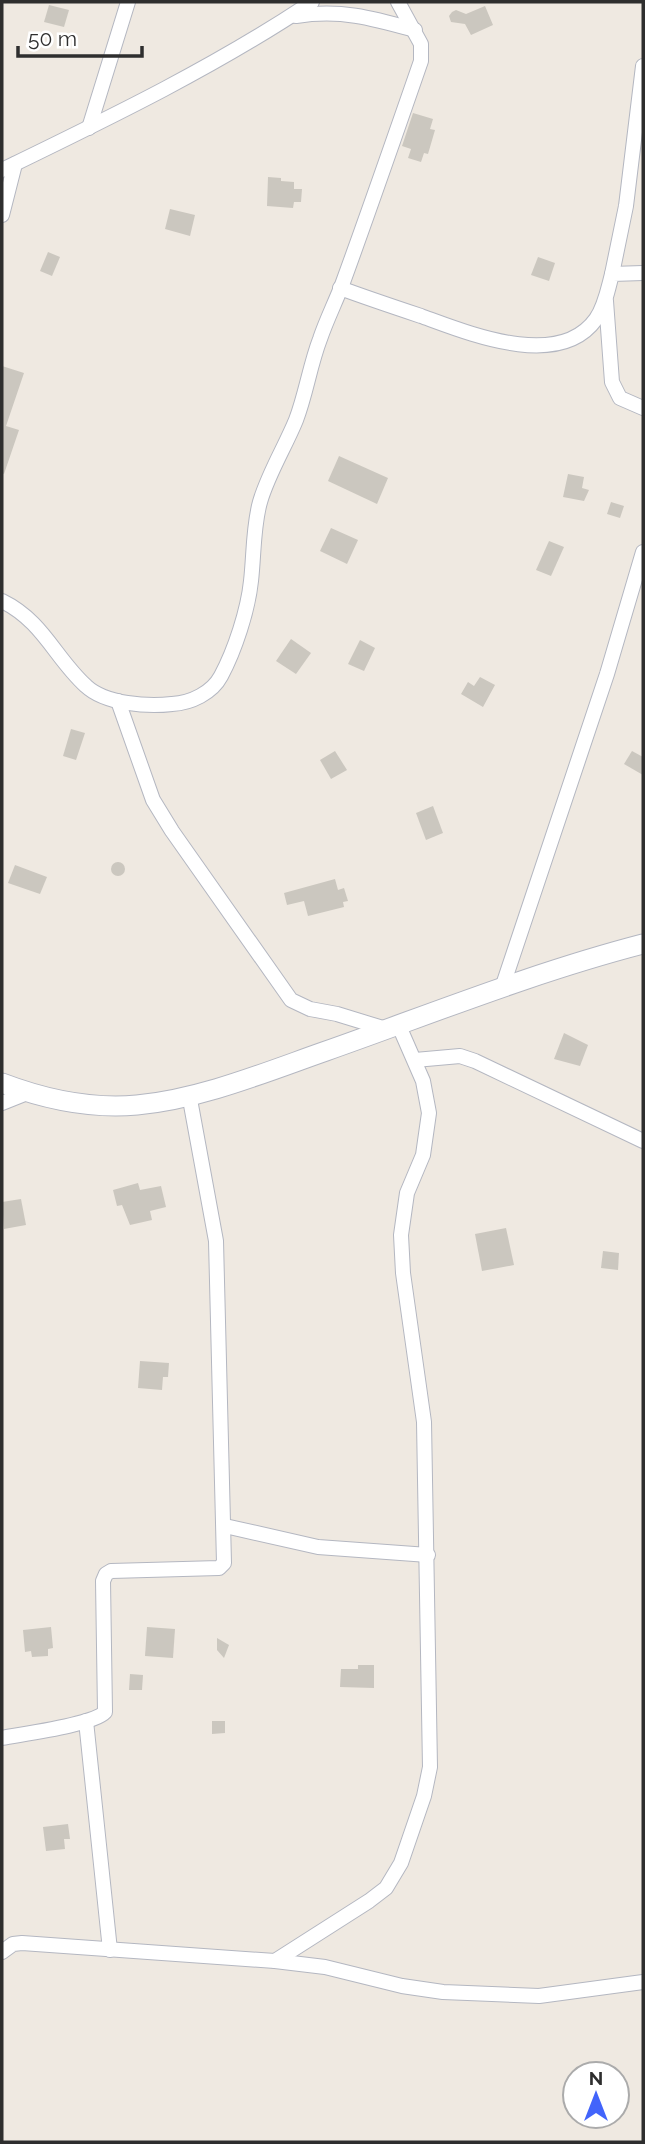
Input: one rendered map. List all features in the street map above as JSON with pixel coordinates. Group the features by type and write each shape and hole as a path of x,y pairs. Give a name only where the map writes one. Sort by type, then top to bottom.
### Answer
{"street":[{"path":"89,128 128,2"},
{"path":"2,215 9,167 52,148 208,64 313,2"},
{"path":"2,601 15,607 34,622 87,688 100,696 118,701 172,704 186,701 212,688 221,676 249,597 260,500 296,419 320,338 341,288 421,61 421,44 398,2"},
{"path":"291,16 349,13 415,30"},
{"path":"341,288 485,339 520,345 550,344 575,338 596,320 606,298 626,206 643,66"},
{"path":"612,274 643,273"},
{"path":"606,298 612,382 620,398 643,408"},
{"path":"502,988 603,687 643,552"},
{"path":"118,701 153,800 291,1000 310,1009 393,1028 415,1060 423,1081 429,1114 423,1155 407,1193 401,1235 403,1273 424,1422 430,1767 424,1796 401,1863 386,1888 275,1961"},
{"path":"2,1083 27,1093 91,1105 138,1105 219,1089 502,988 641,942"},
{"path":"415,1060 460,1056 475,1061 643,1141"},
{"path":"2,1103 27,1093"},
{"path":"2,1738 86,1721 105,1712 103,1581 106,1574 111,1571 219,1568 225,1561 216,1241 189,1094"},
{"path":"225,1525 318,1546 428,1555"},
{"path":"86,1721 110,1950"},
{"path":"2,1952 13,1944 22,1943 275,1961 325,1967 402,1986 443,1992 539,1996 643,1982"}],"building":[{"path":"49,5 69,10 64,27 44,22"},
{"path":"485,6 493,25 471,35 465,24 451,22 449,16 456,10 466,14"},
{"path":"413,113 433,119 430,129 435,130 428,154 424,153 421,162 408,158 411,149 402,146"},
{"path":"268,177 294,182 294,189 302,189 301,202 294,202 293,208 267,206"},
{"path":"170,209 195,215 190,236 165,229"},
{"path":"48,252 60,257 52,276 40,271"},
{"path":"538,257 555,263 549,281 531,275"},
{"path":"2,366 24,373 6,426 19,430 4,474 2,473"},
{"path":"339,456 388,478 377,504 328,481"},
{"path":"568,474 584,477 582,488 589,490 584,501 563,497"},
{"path":"611,502 624,506 620,518 607,514"},
{"path":"331,528 358,540 347,564 320,551"},
{"path":"549,541 564,547 551,576 536,570"},
{"path":"291,639 311,653 296,674 276,661"},
{"path":"360,640 375,648 364,671 348,664"},
{"path":"480,677 495,685 483,707 461,694 468,682 474,686"},
{"path":"71,729 85,733 76,760 63,756"},
{"path":"335,751 347,770 331,779 320,760"},
{"path":"632,751 643,757 643,775 624,764"},
{"path":"433,806 443,833 426,840 416,813"},
{"path":"118,862 123,864 123,874 118,876 113,874 111,869 113,864"},
{"path":"15,865 47,877 40,894 8,883"},
{"path":"335,879 338,890 344,888 348,901 343,902 344,907 308,916 304,901 287,905 284,893"},
{"path":"564,1033 588,1045 580,1066 554,1059"},
{"path":"138,1183 140,1190 161,1186 166,1207 150,1211 152,1220 130,1225 122,1205 117,1206 113,1190"},
{"path":"21,1199 26,1225 4,1229 2,1202"},
{"path":"506,1228 514,1265 482,1271 475,1234"},
{"path":"603,1251 619,1253 618,1270 601,1268"},
{"path":"140,1361 169,1363 168,1377 163,1377 162,1390 138,1388"},
{"path":"51,1627 53,1648 48,1649 48,1656 32,1657 31,1651 25,1652 23,1630"},
{"path":"147,1627 175,1629 173,1658 145,1656"},
{"path":"217,1638 229,1645 224,1658 217,1650"},
{"path":"358,1665 374,1665 374,1688 340,1687 341,1669 358,1669"},
{"path":"130,1674 143,1675 142,1690 129,1690"},
{"path":"212,1721 225,1721 225,1733 212,1734"},
{"path":"68,1824 70,1839 64,1839 65,1849 46,1851 43,1827"}]}
